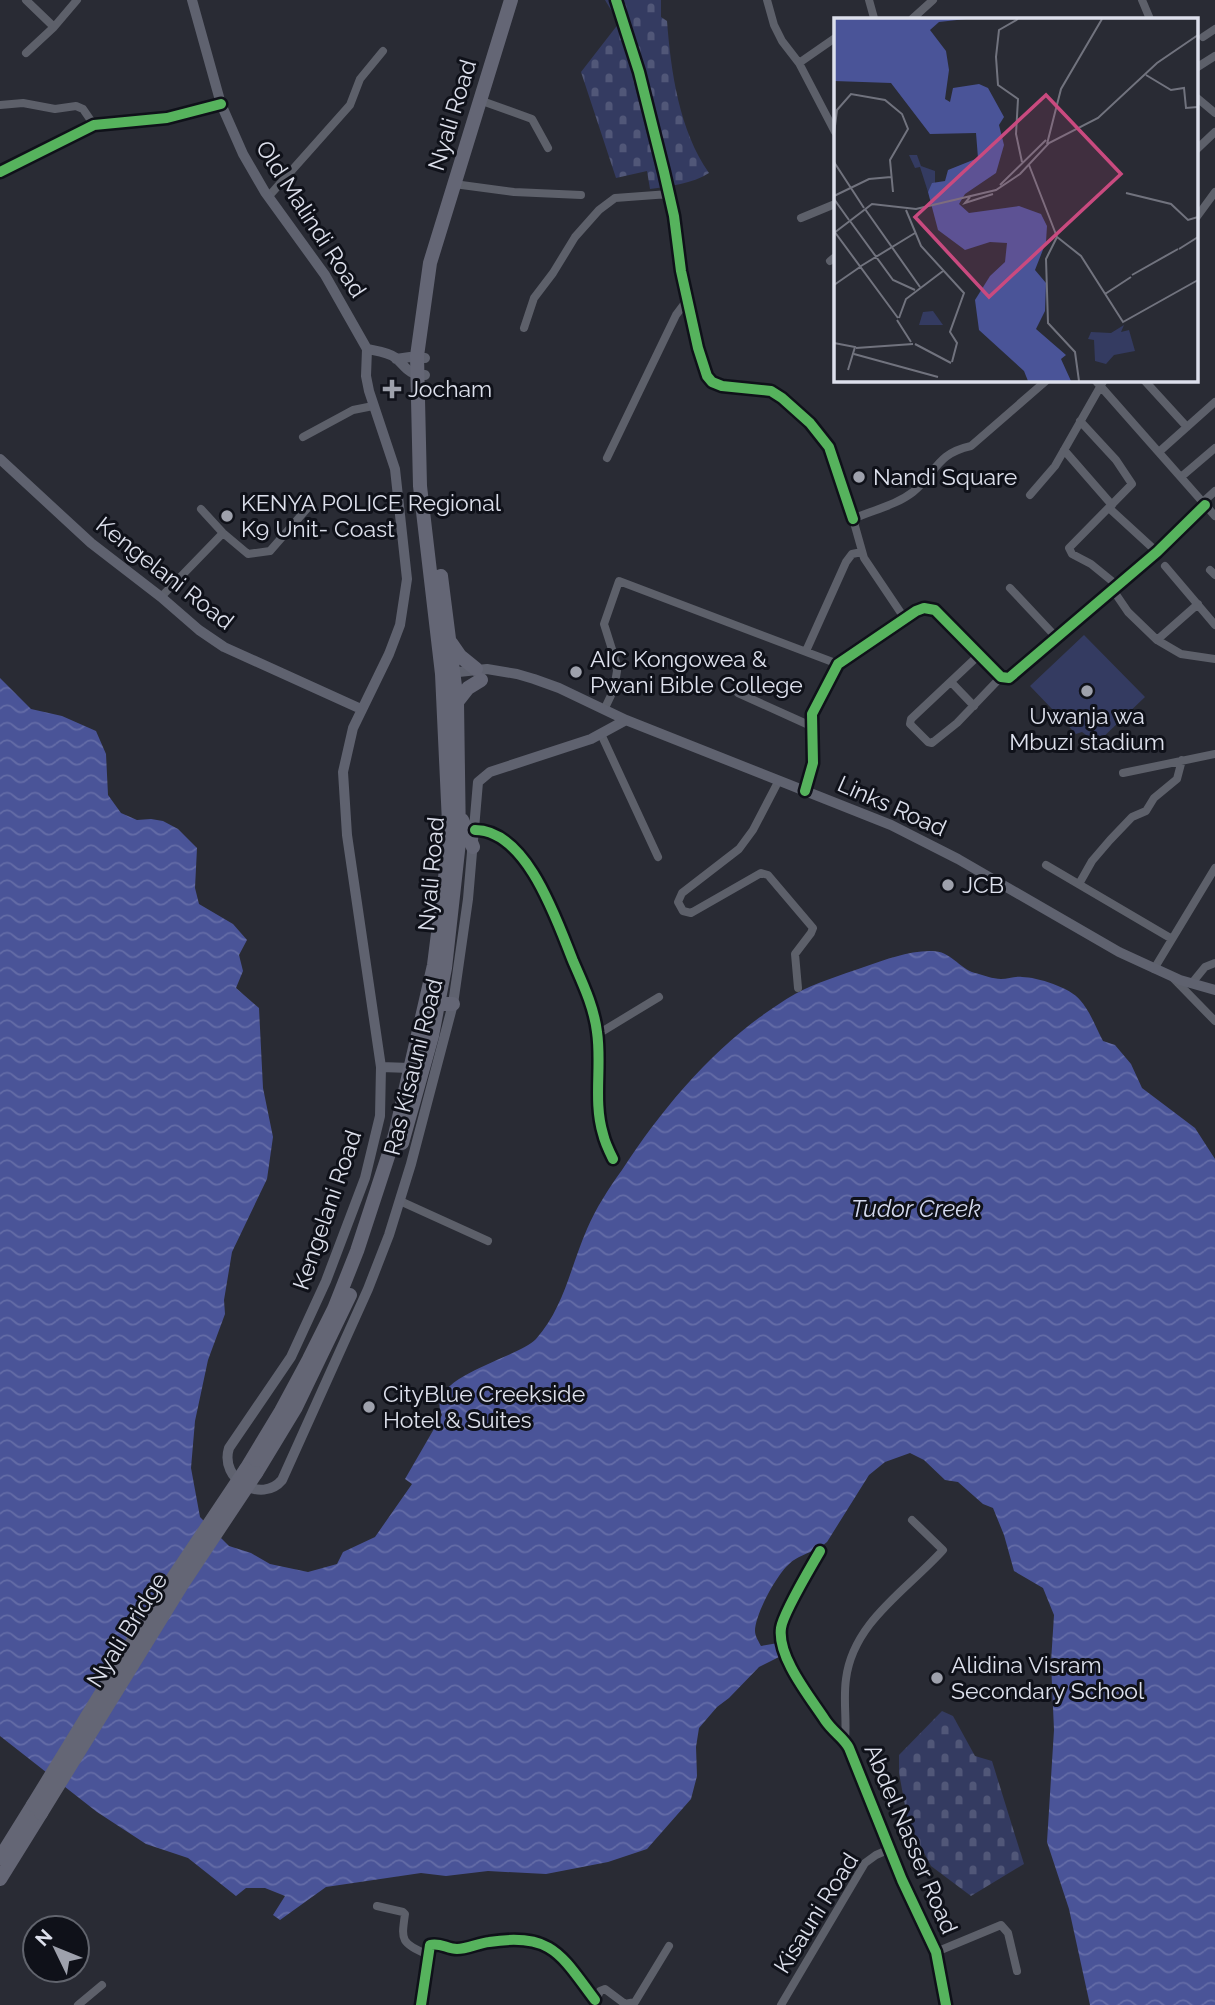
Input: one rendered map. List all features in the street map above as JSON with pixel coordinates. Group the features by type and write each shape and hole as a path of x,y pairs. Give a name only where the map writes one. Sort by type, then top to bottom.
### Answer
{"highway":[{"name":"Nyali Road","path":"251,1471 306,1387 351,1291 393,1172 432,1036 446,1004 459,812 457,702 448,679 420,486 421,357 437,244 511,0"},
{"name":"Nyali Road","path":"251,1471 337,1302 381,1182 434,965 449,823 450,641 428,484 421,375"},
{"path":"450,641 460,656 479,674 457,702"},
{"path":"459,812 473,847"},
{"name":"Nyali Bridge","path":"37,1809 181,1586 251,1471"},
{"path":"0,1858 37,1809"},
{"path":"0,1879 37,1809"}],"main road":[{"name":"Old Malindi Road","path":"192,0 221,104 243,154 325,275 367,349"},
{"path":"367,349 381,351 396,359 403,368 421,375"},
{"name":"Kengelani Road","path":"282,1480 264,1491 236,1479 227,1467 228,1454 234,1439 291,1357 326,1281 370,1160 380,1116 382,1067 342,795 343,772 347,746 361,709 389,654 400,625 407,579 395,469 373,406 366,376 367,349"},
{"path":"396,359 421,357"},
{"name":"Kengelani Road","path":"0,459 91,543 199,630 224,647 361,709"},
{"name":"Links Road","path":"448,679 479,674 488,669 534,679 625,720 891,825 1154,969 1215,990"},
{"path":"604,732 609,712"},
{"name":"Ras Kisauni Road","path":"282,1480 368,1289 400,1200 446,1004 473,847 476,785 483,776 604,732 625,720"},
{"path":"382,1067 410,1068"}],"street":[{"path":"26,0 54,27"},
{"path":"26,53 54,27 77,0"},
{"path":"616,0 639,72 669,194 698,348 707,376 712,382 722,386 771,391 810,423 830,447 836,474 862,552 905,619"},
{"path":"767,0 782,41 799,63 834,130"},
{"path":"869,0 874,18"},
{"path":"913,18 933,0"},
{"path":"1142,0 1150,18"},
{"path":"1203,37 1215,29"},
{"path":"799,63 834,39"},
{"path":"269,196 350,105 360,79 383,51"},
{"path":"1198,67 1215,56"},
{"path":"1198,99 1215,113"},
{"path":"482,101 532,120 548,148"},
{"path":"0,105 23,103 55,109 76,106 83,109 94,125"},
{"path":"0,172 94,125 167,117 221,104"},
{"path":"1198,148 1214,134"},
{"path":"454,184 514,192 581,195"},
{"path":"1198,215 1215,192"},
{"path":"524,328 534,298 575,237 599,210 615,198 669,194"},
{"path":"801,218 834,204"},
{"path":"607,458 676,315 688,299"},
{"path":"853,519 892,504 913,492 947,454 971,446 1045,382"},
{"path":"1030,495 1055,466 1100,382 1215,516"},
{"path":"1146,382 1187,427"},
{"path":"1160,451 1215,402"},
{"path":"303,437 353,410 373,406"},
{"path":"1080,421 1116,460 1131,482 1130,487 1069,548 1072,554 1091,564 1115,588 1128,612 1157,640 1181,654 1215,659"},
{"path":"1181,477 1215,448"},
{"path":"1064,450 1110,507 1157,552"},
{"path":"804,791 813,763 812,714 838,664 924,608 935,610 1001,677 1006,679 1013,676 1157,552 1215,491"},
{"path":"201,509 223,533 248,554 270,551 311,505"},
{"path":"161,597 223,533"},
{"path":"806,651 846,562 852,554 862,552"},
{"path":"1165,566 1215,625"},
{"path":"609,712 617,671 604,624 619,581 838,664"},
{"path":"1010,589 1056,637"},
{"path":"1157,640 1198,604"},
{"path":"979,655 911,719 912,726 929,743 957,723 1001,677"},
{"path":"951,682 974,706"},
{"path":"738,693 811,726"},
{"path":"604,732 659,857"},
{"path":"1123,773 1215,754"},
{"path":"1079,884 1092,861 1110,840 1132,817 1146,811 1154,799 1177,779 1182,760"},
{"path":"778,782 753,830 739,849 682,893 678,902 683,911 691,913 761,873 768,875 813,928 795,954 798,988"},
{"path":"475,830 488,831 500,837 521,858 543,889 592,1007 597,1034 602,1134 613,1159"},
{"path":"1046,865 1172,939"},
{"path":"1154,969 1215,868"},
{"path":"1192,984 1205,967 1215,963"},
{"path":"1172,976 1215,1021"},
{"path":"597,1034 659,997"},
{"path":"400,1200 488,1241"},
{"path":"845,1740 846,1676 856,1645 876,1617 943,1550 912,1520"},
{"name":"Abdel Nasser Road","path":"820,1551 782,1623 781,1636 792,1672 834,1733 845,1740 902,1880 936,1952 946,2005"},
{"name":"Kisauni Road","path":"781,2005 863,1867 872,1857 890,1849"},
{"path":"377,1906 403,1912 402,1937 428,1955"},
{"path":"936,1952 1001,1925 1008,1933 1017,1971"},
{"path":"421,2005 430,1945 457,1949 488,1942 530,1939 563,1957 595,2003"},
{"path":"595,2003 600,1991 605,1989 625,2004 635,2001 669,1946"},
{"path":"78,2005 102,1985"}],"green space":[{"path":"605,0 661,0 661,17 667,21 678,100 690,138 709,173 688,182 650,189 647,171 616,178 581,72 619,23"},
{"name":"Uwanja wa Mbuzi stadium","path":"1084,635 1145,697 1097,743 1082,732 1076,734 1030,686"},
{"path":"942,1711 953,1716 975,1756 992,1761 1024,1864 971,1896 931,1866 908,1822 899,1773 899,1755"}],"water":[{"name":"Tudor Creek","path":"0,678 31,709 62,716 96,731 106,754 108,795 121,813 137,820 163,821 178,829 197,848 195,888 199,904 233,924 247,940 239,955 243,971 236,988 259,1008 263,1088 273,1137 267,1179 232,1252 224,1300 225,1314 208,1360 195,1421 191,1468 200,1517 229,1546 251,1553 270,1564 308,1572 337,1564 343,1552 375,1537 412,1484 405,1479 442,1415 440,1402 446,1390 475,1370 536,1339 554,1314 594,1213 639,1144 698,1072 720,1050 769,1011 795,994 828,979 896,956 930,951 944,953 969,971 988,977 1028,977 1045,981 1062,987 1080,1000 1103,1041 1115,1045 1131,1064 1142,1088 1195,1128 1215,1159 1215,2005 1090,2005 1069,1909 1047,1842 1054,1730 1051,1662 1054,1615 1043,1588 1014,1571 993,1508 983,1504 958,1482 945,1480 924,1460 910,1453 885,1462 869,1475 827,1542 794,1560 782,1572 763,1603 755,1631 761,1646 778,1643 781,1656 759,1667 699,1728 696,1747 697,1776 691,1799 647,1849 608,1862 546,1874 488,1871 446,1876 421,1873 326,1887 280,1920 273,1915 285,1896 265,1888 246,1888 236,1896 188,1858 146,1844 97,1812 0,1736"}],"cycle path":[{"path":"616,0 639,72 664,172 674,216 681,271 707,376 712,382 722,386 771,391 810,423 829,447 853,519"},
{"path":"0,172 94,125 167,118 221,104"},
{"path":"805,791 813,763 812,714 838,664 924,608 935,610 1001,677 1009,678 1157,552 1205,505"},
{"path":"475,830 493,834 510,845 525,861 549,902 588,996 596,1023 600,1122 613,1159"},
{"path":"820,1551 783,1621 781,1639 784,1651 803,1688 849,1748 902,1880 936,1952 946,2005"},
{"path":"421,2005 430,1945 457,1949 510,1940 541,1944 553,1950 595,2000"}],"place":[{"name":"Jocham","path":"392,389"},
{"name":"Nandi Square","path":"859,477"},
{"name":"KENYA POLICE Regional K9 Unit- Coast","path":"227,516"},
{"name":"AIC Kongowea & Pwani Bible College","path":"576,672"},
{"name":"Uwanja wa Mbuzi stadium","path":"1087,691"},
{"name":"JCB","path":"948,885"},
{"name":"CityBlue Creekside Hotel & Suites","path":"369,1407"},
{"name":"Alidina Visram Secondary School","path":"937,1678"}]}
